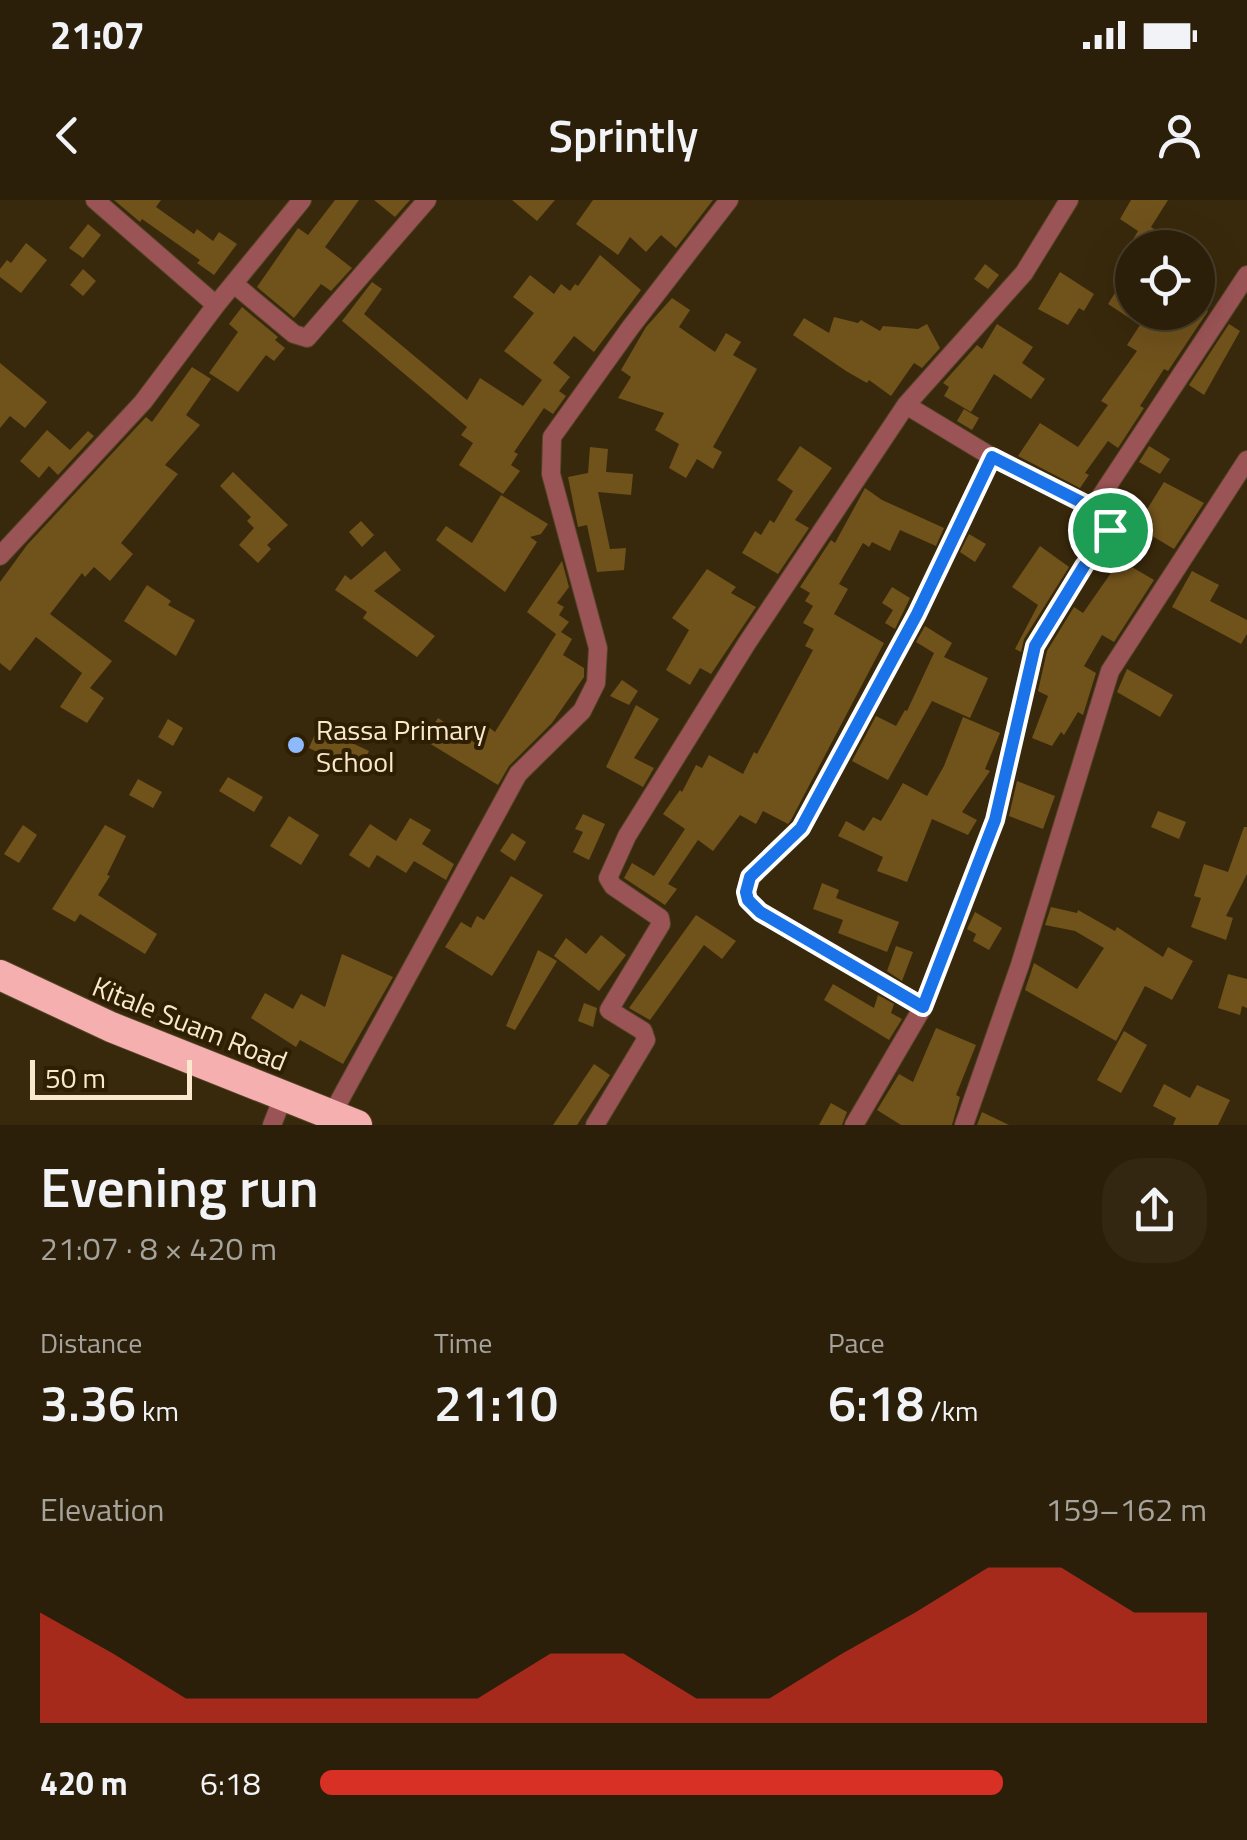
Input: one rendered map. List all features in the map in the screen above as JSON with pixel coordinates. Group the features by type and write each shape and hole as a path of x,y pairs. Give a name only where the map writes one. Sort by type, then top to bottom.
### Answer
{"highway":[{"name":"Kitale Suam Road","path":"0,975 278,1111 344,1120"}],"street":[{"path":"95,200 216,305"},
{"path":"0,556 143,402 302,200"},
{"path":"234,284 294,334 308,338 427,200"},
{"path":"344,1120 518,774 582,711 596,683 598,648 551,474 552,437 729,200"},
{"path":"595,1125 646,1040 643,1031 609,1010 661,924 660,918 613,886 608,872 747,644 906,405 1024,272 1069,200"},
{"path":"1093,508 1247,275"},
{"path":"854,1125 923,1007 995,820 1035,646 1110,530 1109,518 1093,508 992,457 906,405"},
{"path":"923,1007 760,912 746,892 750,877 801,828 917,614 992,457"},
{"path":"964,1125 1020,965 1110,670 1247,460"}],"building":[{"path":"114,200 161,200 156,207 194,234 197,229 213,241 219,232 237,244 214,275 197,263 200,260 142,219 140,222"},
{"path":"335,200 359,200 325,247 352,268 331,291 321,284 294,318 257,287 298,228 308,235"},
{"path":"374,200 410,200 395,217"},
{"path":"512,200 555,200 537,221"},
{"path":"593,200 713,200 676,248 661,235 646,252 630,237 618,255 576,224"},
{"path":"1131,200 1168,200 1151,227 1156,230 1136,230 1120,219"},
{"path":"88,224 101,235 83,258 69,248"},
{"path":"26,243 47,260 21,293 0,277 0,269 7,260 11,263"},
{"path":"600,255 641,290 594,352 574,336 553,363 570,377 559,391 566,396 553,414 544,408 514,452 518,454 511,465 520,471 503,494 459,465 473,443 461,435 467,427 342,321 372,282 382,289 364,314 467,400 480,378 523,406 542,380 504,351 534,313 513,297 530,275 554,294 561,284 570,291"},
{"path":"985,264 999,275 988,289 974,279"},
{"path":"83,269 96,281 83,296 70,285"},
{"path":"1060,272 1094,294 1084,311 1079,308 1068,325 1038,309"},
{"path":"672,298 690,310 679,327 715,352 726,333 741,342 733,355 757,369 713,447 722,452 713,469 697,459 686,478 669,468 679,444 655,430 664,413 618,398 631,377 621,370 646,327"},
{"path":"242,307 278,337 275,340 285,348 274,361 266,355 238,392 209,373 238,332 229,324"},
{"path":"834,317 858,323 861,320 880,331 883,326 918,329 927,324 940,348 922,368 914,363 891,396 793,335 804,318 829,333"},
{"path":"997,324 1033,347 1022,363 1045,379 1031,399 994,374 971,412 944,396 949,387 943,383 977,345 982,349"},
{"path":"1229,324 1240,331 1204,395 1189,385"},
{"path":"1137,330 1195,330 1168,371 1164,369 1118,448 1108,441 1085,473 1089,475 1080,488 1018,456 1040,423 1078,447 1108,405 1101,401 1137,351 1127,345"},
{"path":"0,363 47,402 25,428 10,416 0,428"},
{"path":"192,367 211,379 186,415 200,425 165,465 178,474 121,543 133,554 110,581 94,567 85,577 82,573 50,614 112,661 90,688 104,698 87,723 60,707 82,673 36,637 10,671 0,663 0,582 27,545 146,417 152,422"},
{"path":"964,409 979,418 972,430 957,421"},
{"path":"47,430 70,450 88,431 94,436 58,475 49,466 39,478 20,461"},
{"path":"800,446 832,468 795,520 809,528 778,574 742,553 755,531 761,535 770,520 774,523 793,491 777,480"},
{"path":"1149,446 1170,459 1160,474 1139,462"},
{"path":"590,447 608,449 606,472 633,474 631,495 598,492 610,549 626,548 624,570 597,572 587,525 578,527 568,477 588,473"},
{"path":"233,472 288,525 267,545 271,549 258,563 239,545 254,528 247,521 251,517 220,486"},
{"path":"1164,482 1204,503 1174,549 1142,530 1147,522 1141,519"},
{"path":"865,488 882,500 944,528 936,546 900,530 890,551 872,542 869,547 863,543 839,584 848,589 834,614 884,643 791,820 788,824 763,811 756,824 740,815 713,851 698,840 668,884 677,889 665,905 624,878 632,863 654,876 685,829 663,814 682,792 696,765 702,768 709,755 743,774 754,752 757,754 813,650 805,646 814,629 803,623 813,606 805,601 810,593 800,587 831,540 835,543"},
{"path":"501,495 548,524 541,534 530,537 537,542 505,592 436,540 446,526 472,543"},
{"path":"361,521 374,535 362,547 349,532"},
{"path":"969,534 986,544 975,562 960,552"},
{"path":"1040,546 1069,567 1024,639 1021,652 1015,649 1038,605 1012,587"},
{"path":"385,551 401,570 374,591 435,636 417,657 363,618 367,612 335,590 345,575 351,580"},
{"path":"1120,560 1154,580 1114,642 1102,635 1084,666 1096,673 1083,715 1078,712 1052,746 1032,738 1048,696 1038,691 1047,651 1074,607 1083,613"},
{"path":"562,561 569,587 557,603 564,607 559,615 569,622 561,632 572,639 563,655 584,668 584,677 552,723 509,766 498,785 424,740 438,718 475,743 487,726 495,732 556,634 527,612"},
{"path":"707,569 736,587 731,593 756,607 711,674 700,668 690,685 666,670 689,630 672,618"},
{"path":"1192,571 1219,585 1210,601 1247,620 1247,634 1241,644 1172,607"},
{"path":"147,585 171,601 168,605 195,620 176,656 124,621"},
{"path":"892,587 910,598 895,629 885,623 893,610 882,603"},
{"path":"925,626 952,643 944,657 988,678 970,718 932,701 888,780 852,761 876,716 896,726 907,711 934,653 916,642"},
{"path":"1127,669 1173,695 1160,717 1117,692"},
{"path":"622,680 638,691 629,705 610,696"},
{"path":"636,705 659,719 634,758 654,768 643,787 606,767"},
{"path":"963,717 1000,733 985,769 990,771 962,812 977,820 968,835 932,819 907,882 877,871 883,857 838,836 846,821 864,831 873,817 881,821 903,783 927,796 944,766"},
{"path":"168,719 183,728 173,746 158,737"},
{"path":"318,727 369,751 359,772 309,748"},
{"path":"228,777 263,797 254,812 219,791"},
{"path":"138,779 162,792 153,808 129,795"},
{"path":"1017,781 1055,796 1043,829 1009,816"},
{"path":"1158,811 1186,822 1179,839 1151,827"},
{"path":"583,814 605,824 589,860 573,852 583,832 575,829"},
{"path":"289,816 319,835 301,865 270,846"},
{"path":"410,818 431,830 422,844 454,864 446,880 414,861 406,873 377,855 369,868 349,855 370,824 396,841"},
{"path":"23,825 37,835 19,863 4,854"},
{"path":"105,825 126,836 98,895 157,934 145,954 80,914 75,922 52,909"},
{"path":"1244,827 1247,874 1226,916 1233,918 1226,940 1191,927 1201,898 1194,896 1204,864 1228,872"},
{"path":"512,833 526,842 515,861 500,851"},
{"path":"511,876 543,895 492,976 445,947 461,922 471,928 477,916 484,920"},
{"path":"822,883 839,890 836,898 899,922 887,952 838,933 843,920 813,909"},
{"path":"1051,907 1077,913 1078,910 1115,931 1117,927 1163,957 1168,947 1193,961 1172,1000 1145,986 1116,1041 1025,990 1034,963 1077,989 1104,948 1075,931 1045,925"},
{"path":"975,912 1002,928 989,950 973,941 976,934 967,929"},
{"path":"696,915 736,941 722,959 704,945 650,1020 629,1008"},
{"path":"601,935 626,955 599,991 554,956 566,938 586,954"},
{"path":"896,946 913,952 902,981 887,971"},
{"path":"538,950 557,961 515,1030 506,1026"},
{"path":"342,954 393,977 343,1064 300,1040 296,1047 251,1018 265,993 293,1009 301,994 325,1007"},
{"path":"1228,974 1247,979 1247,1008 1242,1006 1240,1015 1218,1008"},
{"path":"833,984 874,1008 878,995 894,1004 891,1013 902,1019 889,1040 824,1000"},
{"path":"584,1003 597,1008 593,1027 578,1021"},
{"path":"936,1028 976,1045 956,1095 960,1097 952,1125 901,1125 877,1110 899,1074 913,1082"},
{"path":"1124,1031 1147,1045 1121,1093 1097,1080"},
{"path":"594,1064 610,1075 577,1125 553,1125"},
{"path":"1164,1084 1190,1098 1197,1085 1230,1100 1218,1125 1173,1125 1176,1118 1153,1106"},
{"path":"831,1103 847,1112 842,1125 819,1125"},
{"path":"982,1112 1009,1125 977,1125"}],"place":[{"name":"Rassa Primary School","path":"296,745"}],"route":[{"path":"992,457 1105,514 1110,530 1035,646 995,820 923,1007 760,912 748,900 750,877 801,828 917,614 992,457"}]}
